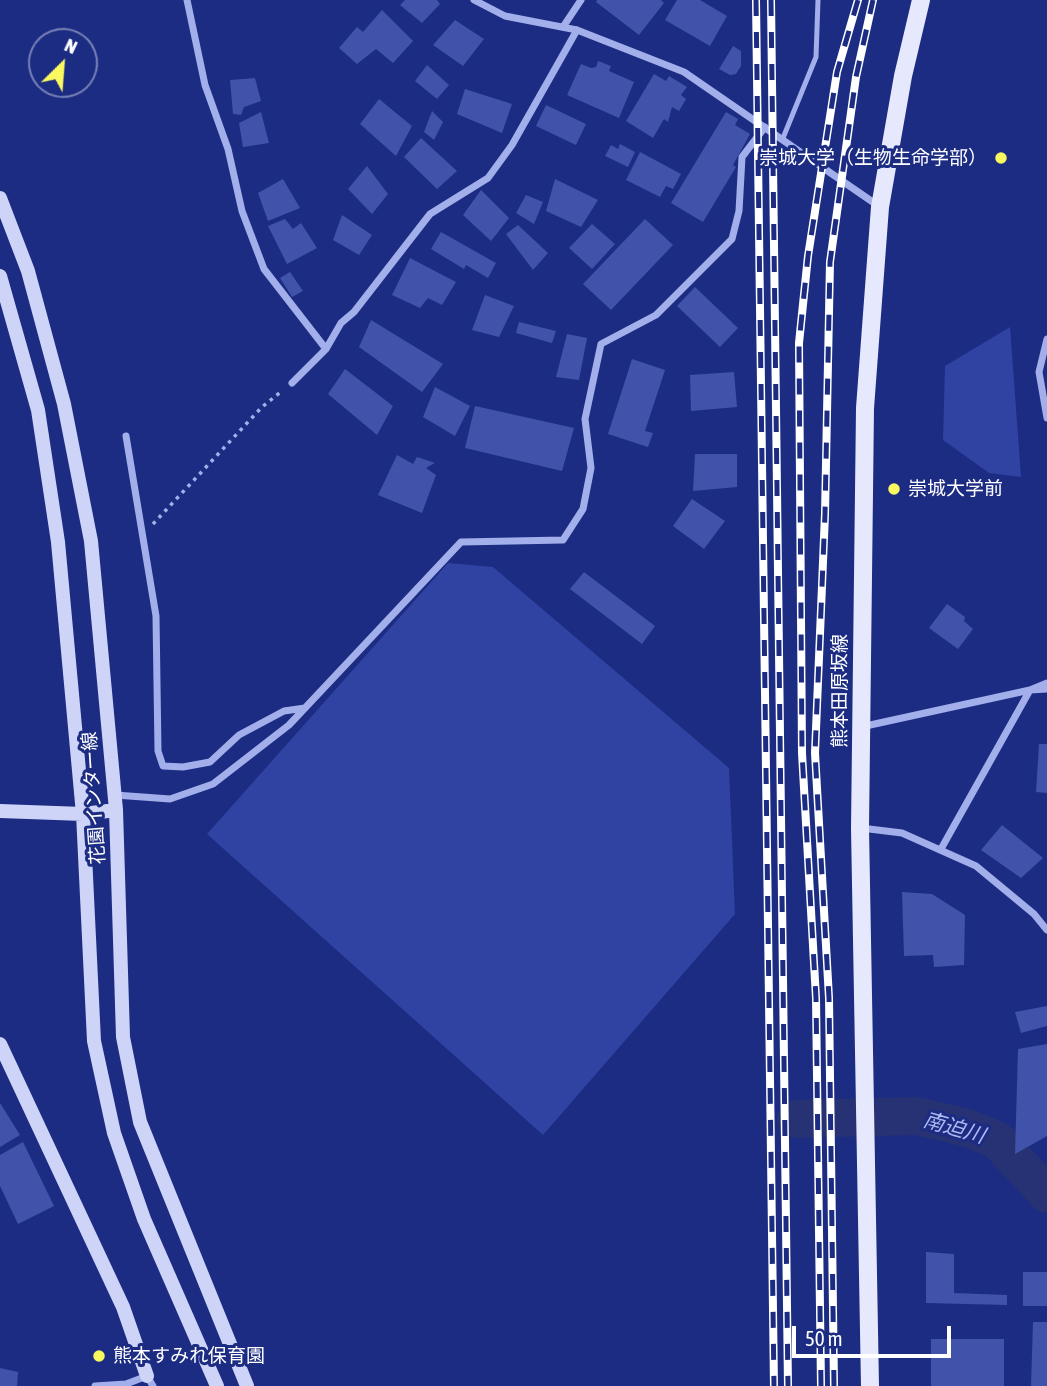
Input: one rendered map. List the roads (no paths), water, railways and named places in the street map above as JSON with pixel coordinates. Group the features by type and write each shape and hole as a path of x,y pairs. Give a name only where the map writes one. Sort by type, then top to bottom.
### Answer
{"main road":[{"name":"熊本田原坂線","path":"870,1386 860,828 865,408 880,208 903,76 921,0"},
{"name":"花園インター線","path":"0,198 28,271 64,404 91,541 115,803 123,1037 140,1122 247,1386"},
{"name":"花園インター線","path":"0,276 38,410 58,542 83,814 94,1041 114,1133 144,1219 217,1386"},
{"path":"0,811 83,814 115,803"},
{"path":"0,1044 123,1307 150,1381"}],"street":[{"path":"187,0 205,85 228,149 242,211 264,269 326,349"},
{"path":"474,0 505,16 578,30 684,72 783,138 880,208"},
{"path":"563,27 581,0"},
{"path":"292,383 326,349 341,323 354,312 430,214 488,178 512,145 578,30"},
{"path":"115,803 170,799 213,783 289,725 461,542 563,540 583,509 592,468 585,419 601,344 656,315 732,239 739,211 742,156 765,127"},
{"path":"1047,339 1038,372 1047,418"},
{"path":"127,436 145,533 156,616 158,751 163,766 183,767 210,762 239,735 284,711 305,708"},
{"path":"941,849 1030,690 1047,683"},
{"path":"861,727 1030,690 1047,689"},
{"path":"860,828 902,833 976,866 1034,914 1047,930"},
{"path":"94,1386 150,1381"}],"lane":[{"path":"783,138 816,57 818,0"}],"waterway":[{"name":"南迫川","path":"796,1119 917,1116 968,1128 997,1140 1047,1194"}],"railway":[{"path":"756,0 774,1386"},
{"path":"771,0 788,1386"},
{"path":"821,1386 816,998 802,753 799,343 808,256 837,72 858,0"},
{"path":"834,1386 829,998 815,753 825,514 830,262 856,77 873,0"}],"place":[{"name":"崇城大学（生物生命学部）","path":"1001,158"},
{"name":"崇城大学前","path":"894,489"},
{"name":"熊本すみれ保育園","path":"99,1356"}]}
